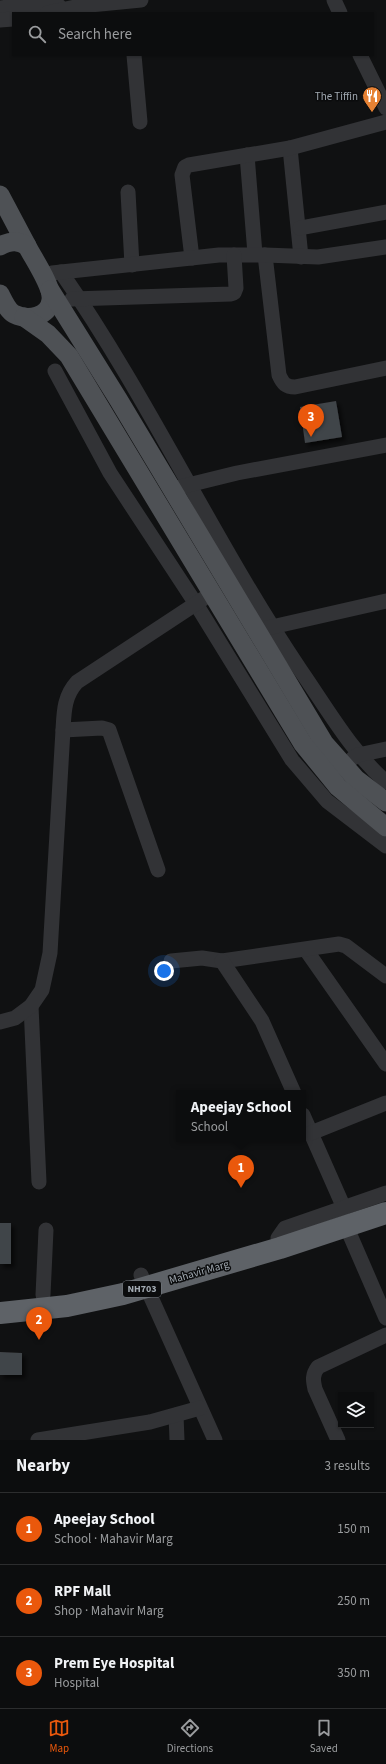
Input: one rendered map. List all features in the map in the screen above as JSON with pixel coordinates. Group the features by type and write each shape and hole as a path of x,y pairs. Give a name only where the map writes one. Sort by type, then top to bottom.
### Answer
{"highway":[{"name":"NH703","path":"285,1241 386,1203"},
{"name":"NH703","path":"285,1241 386,1213"},
{"name":"Mahavir Marg","path":"0,1313 67,1306 143,1281 285,1241"},
{"name":"Mahavir Marg","path":"0,1302 113,1282 143,1281"}],"main road":[{"path":"0,195 50,289 171,489 264,629 324,744 361,787 386,812"},
{"path":"0,246 8,242 22,242 27,246"},
{"path":"12,313 34,317 42,315 47,309 51,300 50,289"},
{"path":"0,294 12,313 48,334 69,356 303,744 338,787 386,827"},
{"path":"361,787 386,802"}],"street":[{"path":"334,0 340,12"},
{"path":"0,8 25,5 133,5"},
{"path":"51,12 80,6"},
{"path":"0,20 12,19"},
{"path":"134,56 140,122"},
{"path":"360,56 386,108"},
{"path":"192,258 183,170 189,165 290,148 386,122"},
{"path":"290,148 302,257"},
{"path":"247,155 260,254 279,375 282,383 288,387 295,387 386,368"},
{"path":"128,192 132,264"},
{"path":"300,228 386,212"},
{"path":"61,272 234,255 260,254 302,257 333,256 386,247"},
{"path":"61,272 50,289 79,298 231,294 234,293 236,288 234,255"},
{"path":"61,272 79,298 189,484 264,629 358,755 386,782"},
{"path":"55,371 110,473 196,604 292,760 327,801 386,846"},
{"path":"171,489 237,473 386,445"},
{"path":"0,1022 15,1018 31,1006 42,990 50,953 65,702 71,688 77,682 212,594"},
{"path":"264,629 386,601"},
{"path":"63,730 102,728 109,730 158,870"},
{"path":"342,765 358,755 386,749"},
{"path":"171,961 202,958 222,961 343,945 386,976"},
{"path":"306,950 386,1064"},
{"path":"222,961 262,1021 293,1090"},
{"path":"31,1006 39,1182"},
{"path":"310,1133 386,1103"},
{"path":"306,1123 344,1208"},
{"path":"386,1193 285,1228 285,1241 289,1251 350,1235 386,1221"},
{"path":"43,1295 46,1230"},
{"path":"350,1235 386,1318"},
{"path":"143,1281 215,1440"},
{"path":"338,1440 316,1389 313,1380 314,1374 318,1367 386,1335"},
{"path":"38,1440 126,1433 150,1422 200,1408"},
{"path":"176,1415 177,1440"}],"building":[{"path":"336,401 342,437 305,443 300,407"},
{"path":"0,1223 11,1223 11,1264 0,1264"},
{"path":"0,1352 22,1353 22,1375 0,1375"}],"place":[{"name":"The Tiffin","path":"372,113"},
{"name":"Prem Eye Hospital","path":"311,437"},
{"name":"Apeejay School","path":"241,1188"},
{"name":"RPF Mall","path":"39,1340"}]}
